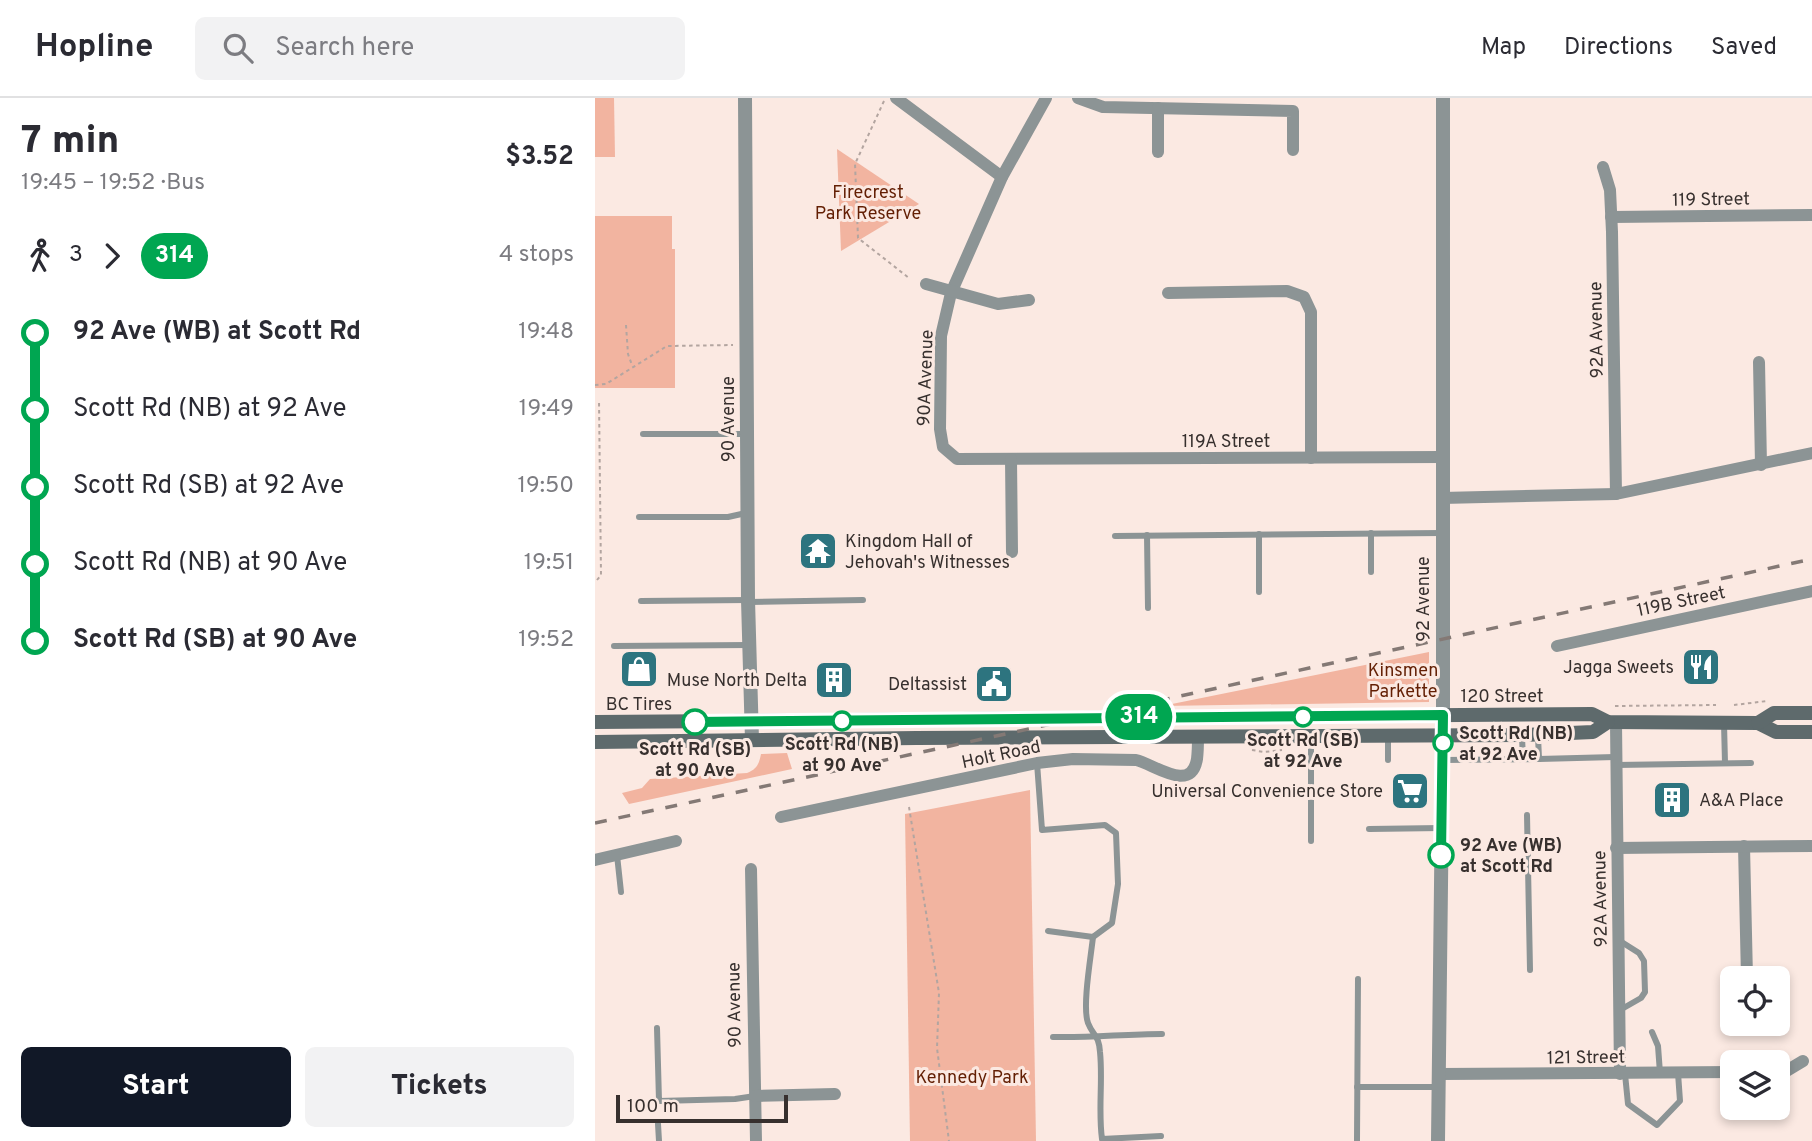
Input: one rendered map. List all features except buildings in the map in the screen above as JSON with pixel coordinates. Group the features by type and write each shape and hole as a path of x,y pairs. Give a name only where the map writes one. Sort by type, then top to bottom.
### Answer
{"main road":[{"name":"120 Street","path":"1758,723 1774,712 1812,712"},
{"name":"120 Street","path":"595,722 1592,714 1612,723 1758,723 1776,732 1812,732"},
{"path":"1198,736 1199,717"},
{"path":"916,738 929,729 940,728 948,719"},
{"name":"120 Street","path":"595,742 1522,735 1593,732 1612,723"}],"street":[{"name":"90 Avenue","path":"745,98 747,512 752,740"},
{"name":"90A Avenue","path":"957,459 943,447 940,429 941,336 951,293 1002,177 1046,98"},
{"path":"1078,98 1103,107 1293,111 1293,150"},
{"name":"92 Avenue","path":"1438,1141 1443,736 1443,98"},
{"path":"890,99 1002,177"},
{"path":"1157,152 1158,108"},
{"name":"92A Avenue","path":"1603,167 1609,184 1611,217 1616,494"},
{"name":"119 Street","path":"1611,217 1812,215"},
{"path":"926,284 999,304 1029,300"},
{"path":"1168,293 1287,291 1304,297 1311,312 1311,458"},
{"path":"1759,362 1761,465"},
{"path":"1442,498 1616,494 1812,453"},
{"name":"119A Street","path":"957,459 1442,457"},
{"path":"1010,459 1011,552"},
{"name":"119B Street","path":"1557,646 1812,591"},
{"name":"92A Avenue","path":"1612,723 1623,1074"},
{"name":"Holt Road","path":"781,817 1037,763 1073,759 1126,759 1142,762 1177,776 1188,773 1195,765 1198,736"},
{"path":"595,860 676,841"},
{"path":"1744,846 1747,966"},
{"path":"1616,848 1812,846"},
{"name":"90 Avenue","path":"751,869 756,1141"},
{"path":"1790,1068 1803,1060"},
{"name":"121 Street","path":"1440,1080 1720,1072"},
{"path":"755,1096 835,1094"}],"lane":[{"path":"643,434 747,434"},
{"path":"639,517 728,517 747,512"},
{"path":"1371,533 1371,572"},
{"path":"1115,536 1442,533"},
{"path":"1259,534 1259,592"},
{"path":"1147,535 1147,608"},
{"path":"642,601 863,600"},
{"path":"614,646 750,645"},
{"path":"1724,723 1725,763"},
{"path":"1538,734 1539,759"},
{"path":"1311,735 1311,841"},
{"path":"1388,735 1388,760"},
{"path":"1522,735 1523,759"},
{"path":"1442,760 1751,763"},
{"path":"1037,763 1042,830 1105,825 1116,833 1118,884 1112,923 1093,937 1048,931"},
{"path":"1527,815 1530,970"},
{"path":"1369,829 1441,828"},
{"path":"617,855 621,891"},
{"path":"1093,937 1087,985 1088,1023 1098,1038 1101,1055 1101,1140 1161,1136"},
{"path":"1619,940 1639,953 1644,961 1645,992 1641,998 1620,1010"},
{"path":"1357,1141 1358,979"},
{"path":"657,1028 659,1101 755,1096"},
{"path":"1652,1032 1658,1046 1660,1073"},
{"path":"1053,1037 1098,1038 1162,1034"},
{"path":"1623,1074 1628,1104 1657,1125 1681,1101 1678,1073"},
{"path":"1357,1087 1440,1080"},
{"path":"658,1124 659,1141"}],"path":[{"path":"890,99 855,164 857,238 909,278"},
{"path":"626,325 628,354 632,367"},
{"path":"595,385 606,384 667,346 734,345"},
{"path":"597,580 601,575 599,400"},
{"path":"1615,706 1716,705"},
{"path":"909,807 939,993 937,1048 949,1141"}],"green space":[{"path":"595,98 614,98 615,157 595,157"},
{"name":"Firecrest Park Reserve","path":"837,149 919,204 841,251"},
{"path":"595,216 672,216 672,249 675,249 675,388 595,388"},
{"name":"Kinsmen Parkette","path":"1429,652 1429,702 1162,706"},
{"path":"787,753 792,769 629,804 622,793 642,788 650,779 747,773 757,766 761,754"},
{"name":"Kennedy Park","path":"1030,790 1036,1141 910,1141 905,814"}],"railway":[{"path":"595,823 1812,559"}],"bus line":[{"name":"314","path":"695,722 1443,715 1441,855"}],"place":[{"name":"Kingdom Hall of Jehovah's Witnesses","path":"818,551"},
{"name":"Jagga Sweets","path":"1701,667"},
{"name":"BC Tires","path":"639,669"},
{"name":"Muse North Delta","path":"834,680"},
{"name":"Deltassist","path":"994,684"},
{"name":"Scott Rd (SB) at 92 Ave","path":"1303,717"},
{"name":"Scott Rd (NB) at 90 Ave","path":"842,721"},
{"name":"Scott Rd (SB) at 90 Ave","path":"695,722"},
{"name":"Scott Rd (NB) at 92 Ave","path":"1443,743"},
{"name":"Universal Convenience Store","path":"1410,791"},
{"name":"A&A Place","path":"1672,800"},
{"name":"92 Ave (WB) at Scott Rd","path":"1441,855"}]}
